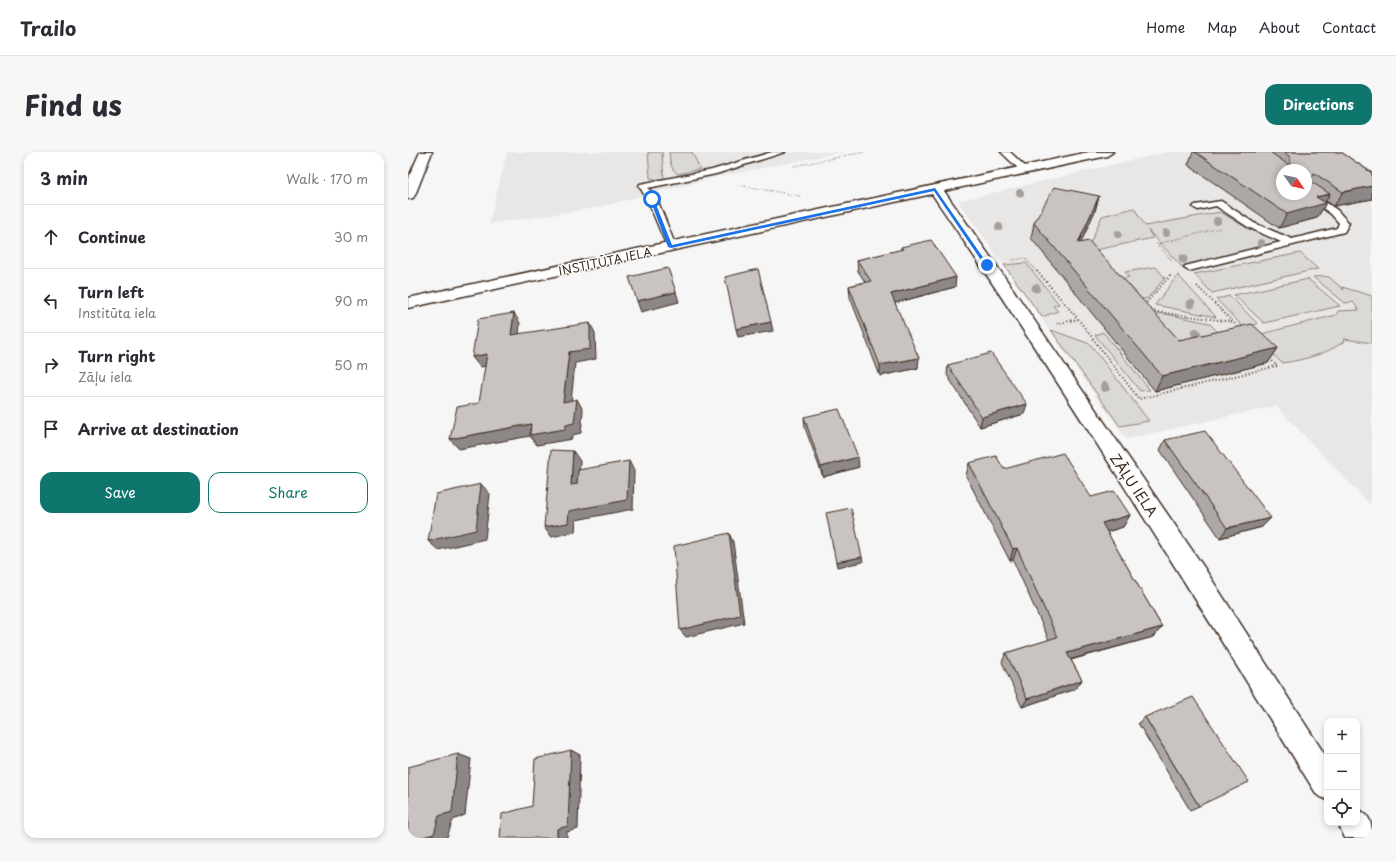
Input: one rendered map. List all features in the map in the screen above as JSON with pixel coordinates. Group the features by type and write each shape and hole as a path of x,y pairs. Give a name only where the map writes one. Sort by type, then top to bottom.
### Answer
{"street":[{"path":"408,195 426,152"},
{"name":"INSTITŪTA IELA","path":"408,303 1107,152"},
{"name":"ZĀĻU IELA","path":"935,189 993,272 1194,574 1324,780"},
{"path":"1355,826 1364,838"}],"lane":[{"path":"671,247 652,199 643,186 713,172 781,152"},
{"path":"1005,152 1025,170"},
{"path":"1189,268 1341,230 1344,223 1334,212 1312,196"},
{"path":"1198,207 1218,203 1251,225 1292,243"}],"path":[{"path":"732,183 787,193 807,199 830,212"},
{"path":"1174,262 1158,244 1225,226"},
{"path":"1025,258 1078,320 1139,399 1277,366 1266,355"},
{"path":"1141,309 1173,272"},
{"path":"1192,281 1244,333"},
{"path":"1148,310 1233,322"}],"shaded area":[{"path":"507,152 844,152 716,177 596,208 489,224"},
{"path":"648,152 662,152 664,179 658,180 650,178"},
{"path":"669,152 692,152 700,169 678,174 672,167"},
{"path":"1166,152 1340,152 1372,170 1372,507 1276,406 1126,439 958,201"},
{"path":"1134,208 1145,226 1220,212 1251,230 1283,243 1182,267 1148,230 1153,238 1091,251 1089,246 1102,216"},
{"path":"1300,253 1318,269 1212,293 1194,274"},
{"path":"1026,263 1059,304 1053,306 1058,311 1042,317 1004,265"},
{"path":"1156,267 1165,278 1147,299 1126,298 1111,281 1129,277 1125,272"},
{"path":"1178,275 1216,317 1155,305"},
{"path":"1313,277 1329,277 1344,290 1342,287 1372,296 1372,343 1344,339 1345,341 1331,350 1307,358 1282,363 1253,336 1336,315 1338,311 1359,310 1353,302 1345,303"},
{"path":"1308,279 1340,306 1264,323 1234,295"},
{"path":"1230,296 1258,324 1243,327 1216,299"},
{"path":"1142,313 1166,314 1209,323 1222,336 1188,344 1182,339 1168,342"},
{"path":"1051,330 1090,344 1149,421 1120,426"},
{"path":"1103,332 1150,390 1140,391 1095,335"}],"building":[{"path":"1195,152 1270,152 1287,164 1276,164 1276,200 1312,200 1312,182 1330,194 1316,197 1326,203 1287,214"},
{"path":"1284,152 1341,152 1372,173 1372,186 1343,192 1314,173 1312,177 1312,164 1290,164 1290,157"},
{"path":"1054,187 1099,196 1078,243 1089,241 1179,340 1252,324 1278,348 1162,376 1034,223"},
{"path":"931,240 956,277 891,294 919,358 880,365 849,286 871,281 857,260 903,249 901,247"},
{"path":"668,268 676,292 637,301 629,277"},
{"path":"758,269 771,322 736,329 725,277"},
{"path":"514,313 511,335 590,323 590,349 569,352 563,402 577,399 574,423 566,425 565,429 530,435 531,424 450,439 457,407 479,403 487,354 472,357 478,319"},
{"path":"991,353 1027,404 982,417 948,365"},
{"path":"839,409 858,457 821,467 804,417"},
{"path":"1205,431 1271,518 1227,528 1165,440"},
{"path":"551,450 573,451 571,485 577,484 578,470 629,461 627,500 569,511 568,523 544,527"},
{"path":"1063,453 1091,497 1114,491 1130,515 1102,523 1162,627 1067,653 1082,680 1027,699 1006,653 1057,637 1017,548 1013,549 969,463 996,456 1004,469"},
{"path":"481,484 476,530 428,541 436,494"},
{"path":"851,508 862,557 836,562 826,513"},
{"path":"729,533 740,615 680,630 674,546"},
{"path":"1193,697 1249,782 1199,806 1145,717"},
{"path":"571,750 568,826 557,829 557,838 500,838 502,814 532,806 535,759"},
{"path":"458,754 452,812 439,816 434,834 419,838 408,838 408,767"}],"route":[{"path":"652,199 671,247 935,189 987,265"}]}
